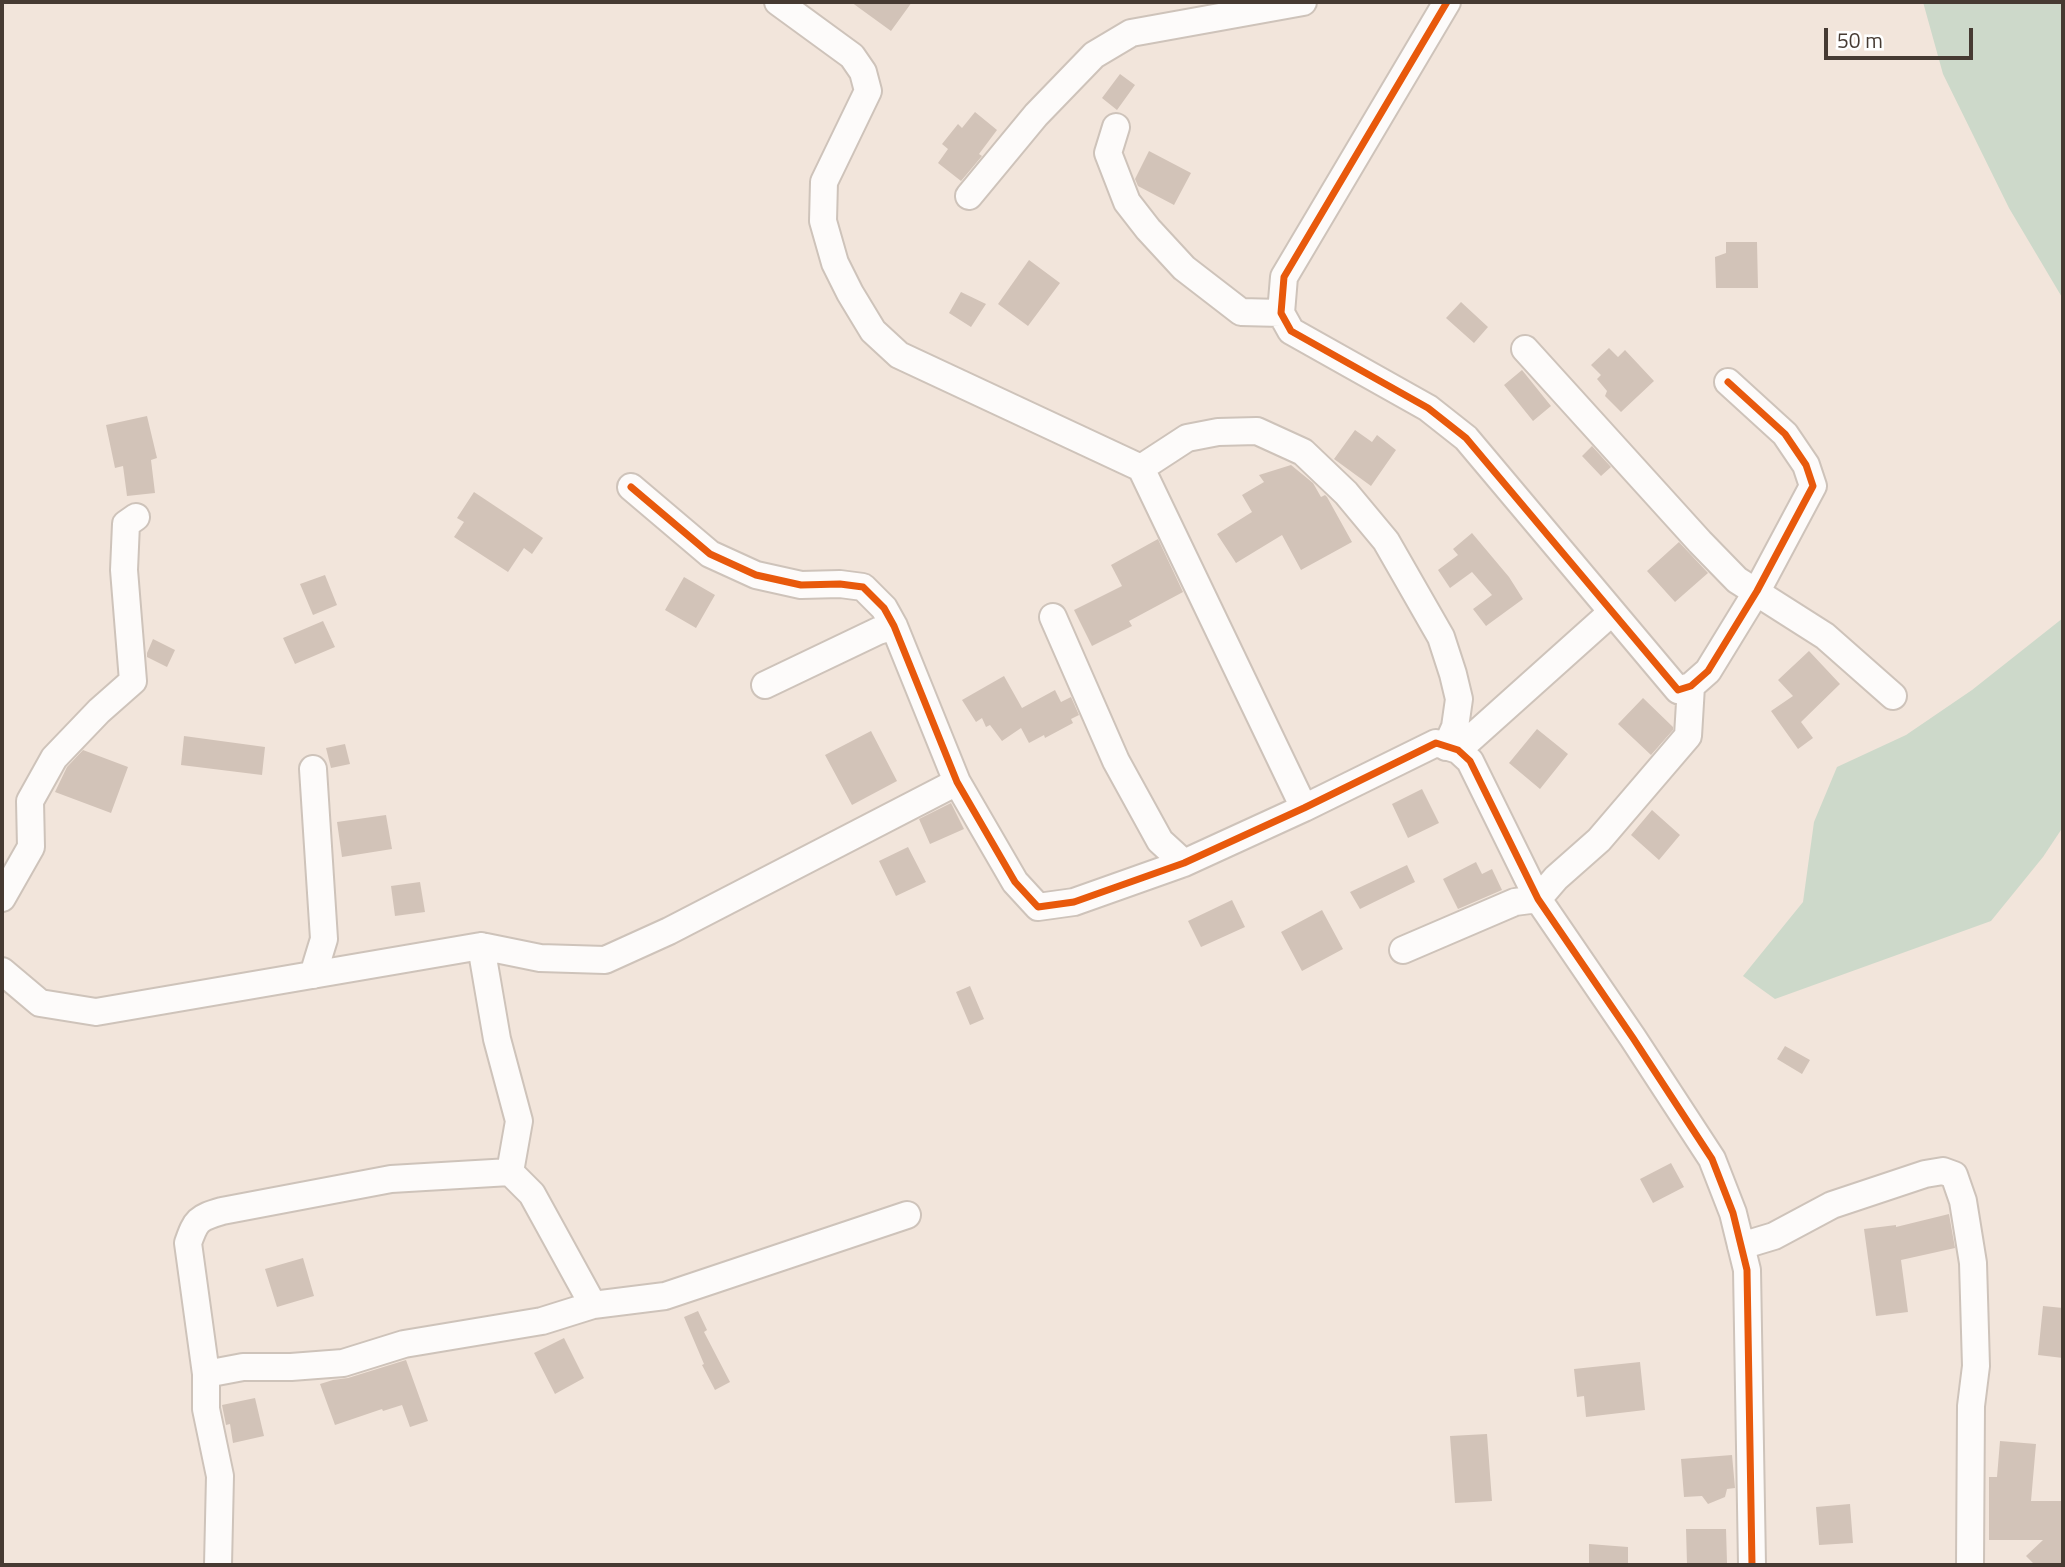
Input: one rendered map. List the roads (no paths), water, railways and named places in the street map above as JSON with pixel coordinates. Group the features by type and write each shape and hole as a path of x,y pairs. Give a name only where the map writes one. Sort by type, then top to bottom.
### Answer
{"street":[{"path":"778,2 852,57 863,72 868,91 824,182 823,221 835,263 873,331 899,355 1141,468 1304,808"},
{"path":"969,195 1036,115 1094,55 1131,33 1199,11 1303,2"},
{"path":"1447,2 1284,277 1281,313 1291,331 1428,408 1466,438 1678,690 1691,686 1708,671 1756,591 1813,486 1806,465 1785,434 1728,382"},
{"path":"1116,127 1108,153 1127,202 1148,229 1184,268 1241,312 1281,313"},
{"path":"1525,349 1737,580 1825,636 1893,696"},
{"path":"1141,468 1188,438 1218,432 1257,431 1303,452 1346,493 1385,541 1441,637 1459,699 1452,748"},
{"path":"631,487 710,554 756,575 790,583 863,587 884,608 894,626 957,782 1015,882 1038,906 1073,902 1184,863 1436,743 1452,748 1470,761 1538,899 1712,1159 1733,1213 1747,1270 1752,1565"},
{"path":"2,898 31,847 30,801 54,758 99,711 133,681 124,570 126,524 136,517"},
{"path":"1452,748 1612,612"},
{"path":"1053,617 1116,761 1160,841 1184,863"},
{"path":"765,685 878,631 894,626"},
{"path":"1403,950 1515,902 1538,899 1556,878 1599,839 1688,736 1691,686"},
{"path":"313,769 324,939 313,975"},
{"path":"2,971 40,1003 96,1012 481,946 540,958 605,960 669,931 957,782"},
{"path":"481,946 497,1040 519,1122 510,1172"},
{"path":"1741,1246 1774,1236 1832,1205 1924,1174 1943,1171 1954,1175 1963,1202 1973,1263 1976,1366 1970,1406 1969,1565"},
{"path":"218,1565 220,1476 205,1409 206,1374 188,1244 194,1228 203,1217 222,1211 391,1179 510,1172 532,1194 593,1305"},
{"path":"206,1374 243,1367 343,1363 404,1344 542,1321 593,1305 665,1296 907,1215"}]}
